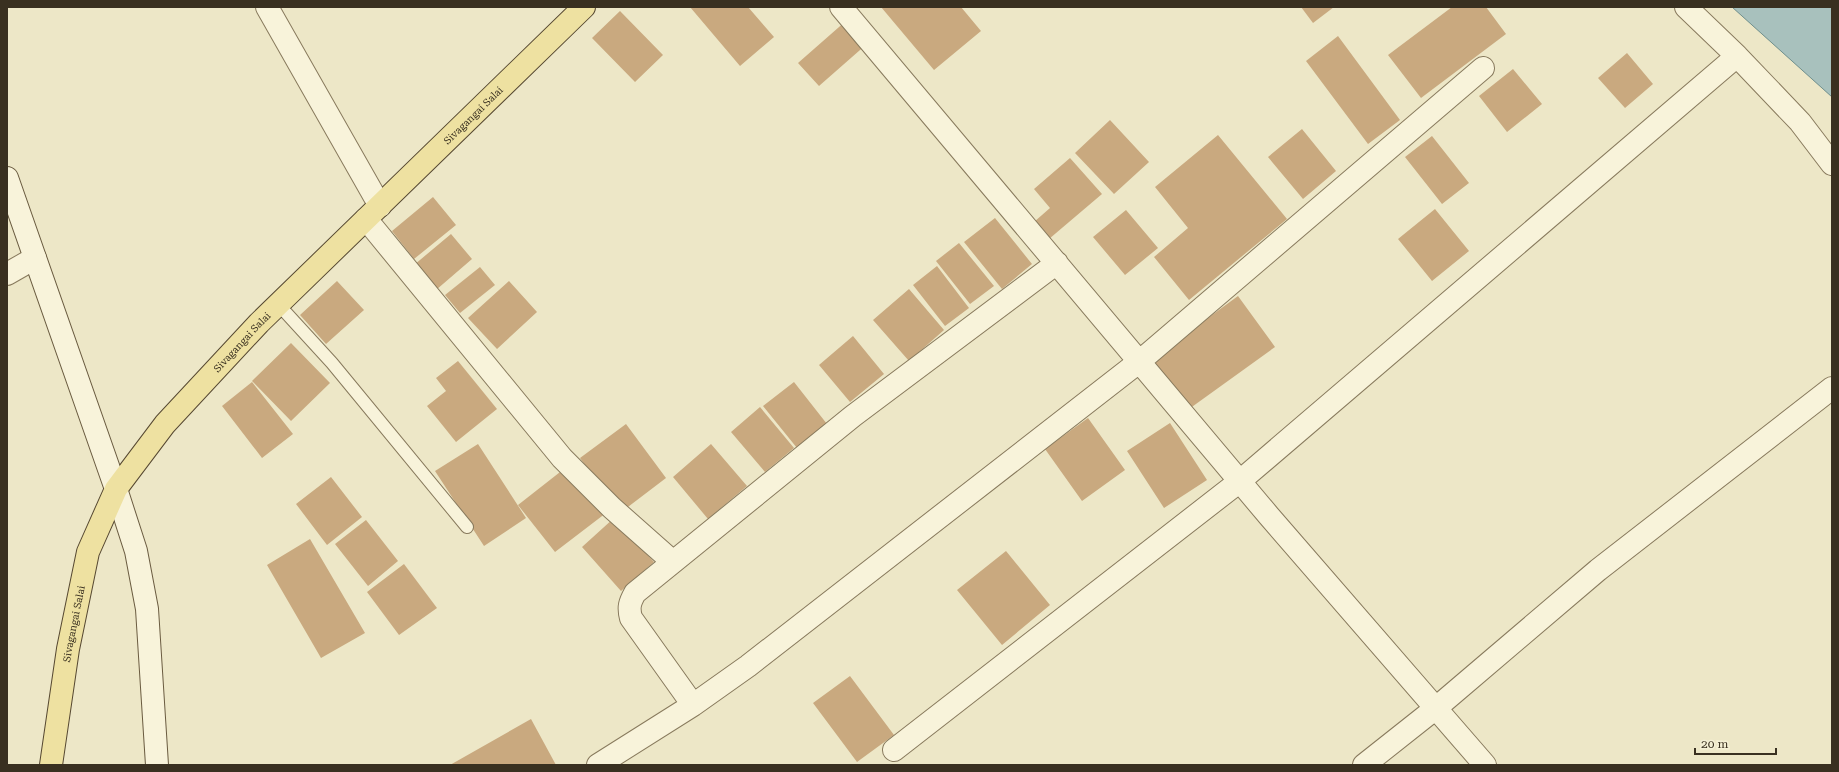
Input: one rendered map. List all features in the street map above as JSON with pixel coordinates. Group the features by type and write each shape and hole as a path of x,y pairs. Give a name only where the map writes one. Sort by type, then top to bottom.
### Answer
{"main road":[{"name":"Sivagangai Salai","path":"51,765 68,649 88,552 116,489 165,424 278,304 584,7"}],"street":[{"path":"267,7 373,212 562,458 612,508 673,562"},
{"path":"841,7 1240,481 1485,765"},
{"path":"1686,7 1737,56 1800,122 1832,164"},
{"path":"894,750 1240,481 1737,56"},
{"path":"598,765 693,705 748,666 1140,361 1483,68"},
{"path":"7,178 116,489 136,551 148,609 157,765"},
{"path":"7,274 35,258"},
{"path":"693,705 631,618 629,610 630,602 635,593 853,416 1057,263"},
{"path":"1364,765 1436,708 1598,570 1832,388"}],"lane":[{"path":"278,304 332,363 467,527"}],"water":[{"path":"1732,7 1832,7 1832,97"}],"building":[{"path":"690,7 748,7 774,37 740,66"},
{"path":"881,7 961,7 981,31 934,70"},
{"path":"1301,7 1334,7 1313,23"},
{"path":"1452,7 1486,7 1506,34 1421,98 1388,55"},
{"path":"620,11 663,55 635,82 592,38"},
{"path":"847,20 868,43 819,86 798,63"},
{"path":"1338,36 1400,120 1368,144 1306,61"},
{"path":"1627,53 1653,84 1625,108 1598,78"},
{"path":"1513,69 1542,104 1507,132 1479,96"},
{"path":"1110,120 1149,162 1114,194 1075,153"},
{"path":"1302,129 1336,171 1303,199 1268,157"},
{"path":"1218,135 1287,219 1189,300 1154,257 1188,228 1155,187"},
{"path":"1432,136 1469,183 1442,204 1405,157"},
{"path":"1070,158 1102,194 1049,239 1034,222 1050,208 1034,189"},
{"path":"433,197 456,225 414,259 392,231"},
{"path":"1435,209 1469,251 1432,281 1398,239"},
{"path":"1126,210 1158,248 1125,275 1093,237"},
{"path":"995,218 1032,264 1002,289 964,242"},
{"path":"451,234 472,259 436,290 414,265"},
{"path":"959,243 994,286 970,304 936,261"},
{"path":"937,266 969,308 945,326 913,285"},
{"path":"480,267 495,285 460,313 445,295"},
{"path":"337,281 364,310 326,344 300,315"},
{"path":"509,281 537,312 497,349 468,318"},
{"path":"909,289 944,330 909,361 873,320"},
{"path":"1238,296 1275,347 1189,409 1152,359"},
{"path":"853,336 884,374 850,402 819,365"},
{"path":"291,343 330,383 291,421 252,381"},
{"path":"458,361 497,409 456,442 427,406 446,391 436,378"},
{"path":"252,382 293,434 262,458 222,406"},
{"path":"794,382 827,424 797,448 763,406"},
{"path":"760,407 794,448 765,472 731,432"},
{"path":"1088,418 1125,470 1082,501 1045,449"},
{"path":"1170,423 1207,480 1164,508 1127,451"},
{"path":"626,424 666,478 620,513 580,458"},
{"path":"478,444 526,518 484,546 435,471"},
{"path":"711,444 747,486 708,519 673,477"},
{"path":"569,465 606,513 555,552 518,505"},
{"path":"331,477 362,517 327,545 296,504"},
{"path":"614,518 654,562 621,591 582,547"},
{"path":"366,520 398,561 368,586 335,544"},
{"path":"310,539 365,633 321,658 267,565"},
{"path":"1006,551 1050,605 1002,645 957,590"},
{"path":"404,564 437,608 399,635 367,592"},
{"path":"850,676 894,735 857,762 813,703"},
{"path":"531,719 556,765 450,765"}]}
